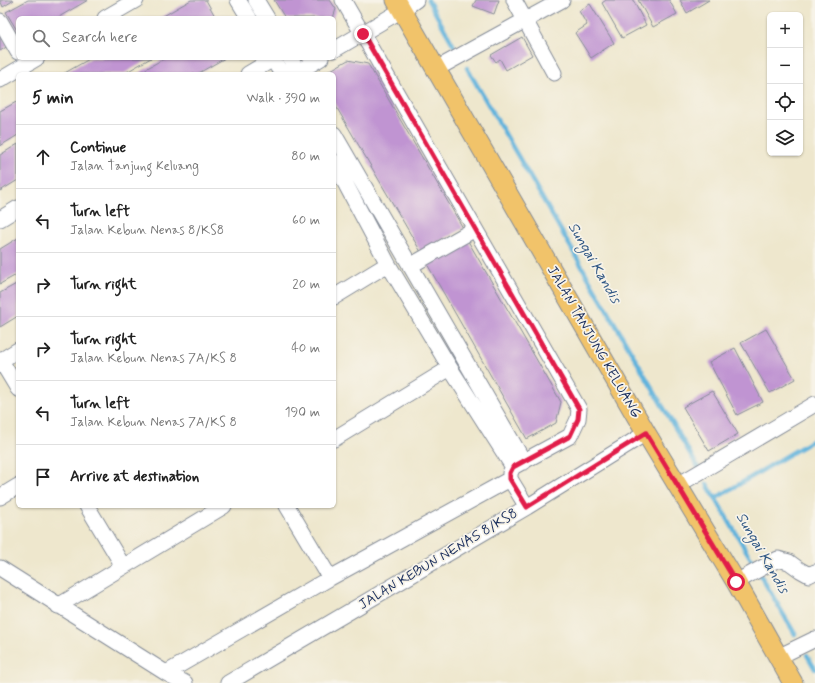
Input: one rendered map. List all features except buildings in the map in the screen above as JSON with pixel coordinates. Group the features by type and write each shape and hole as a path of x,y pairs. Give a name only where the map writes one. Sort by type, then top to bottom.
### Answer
{"main road":[{"name":"JALAN TANJUNG KELUANG","path":"405,3 436,69 646,433 736,582 793,683"}],"street":[{"path":"108,16 136,0"},
{"path":"238,0 248,16"},
{"path":"256,0 266,16"},
{"path":"166,673 516,470 570,436 578,419 579,409 343,0"},
{"path":"514,0 554,73"},
{"path":"436,69 562,0"},
{"path":"336,49 363,34 405,3"},
{"path":"0,21 16,45"},
{"path":"251,72 271,60"},
{"path":"274,60 281,72"},
{"path":"291,60 297,72"},
{"path":"300,72 318,60"},
{"path":"0,80 27,61"},
{"path":"336,137 410,266 516,470 527,507"},
{"path":"336,166 388,264 450,368 516,470"},
{"path":"0,219 16,209"},
{"path":"410,266 475,229"},
{"path":"336,296 388,264"},
{"path":"16,351 0,360 16,386"},
{"path":"336,438 450,368"},
{"path":"678,485 815,404"},
{"name":"JALAN KEBUN NENAS 8/KS8","path":"228,683 527,507 646,433"},
{"path":"0,497 16,487"},
{"path":"88,508 123,566"},
{"path":"58,606 221,508"},
{"path":"287,508 330,578"},
{"path":"736,582 778,559 789,562 810,575 815,572"},
{"path":"0,568 58,606 166,673 185,683"},
{"path":"778,658 815,639"}],"waterway":[{"name":"Sungai Kandis","path":"428,0 454,46"},
{"name":"Sungai Kandis","path":"467,68 699,469"},
{"path":"716,498 815,439"},
{"name":"Sungai Kandis","path":"707,484 795,634"},
{"name":"Sungai Kandis","path":"807,655 815,669"}],"route":[{"path":"363,34 579,409 578,419 570,436 513,467 510,473 510,479 527,507 646,433 736,582"}]}
